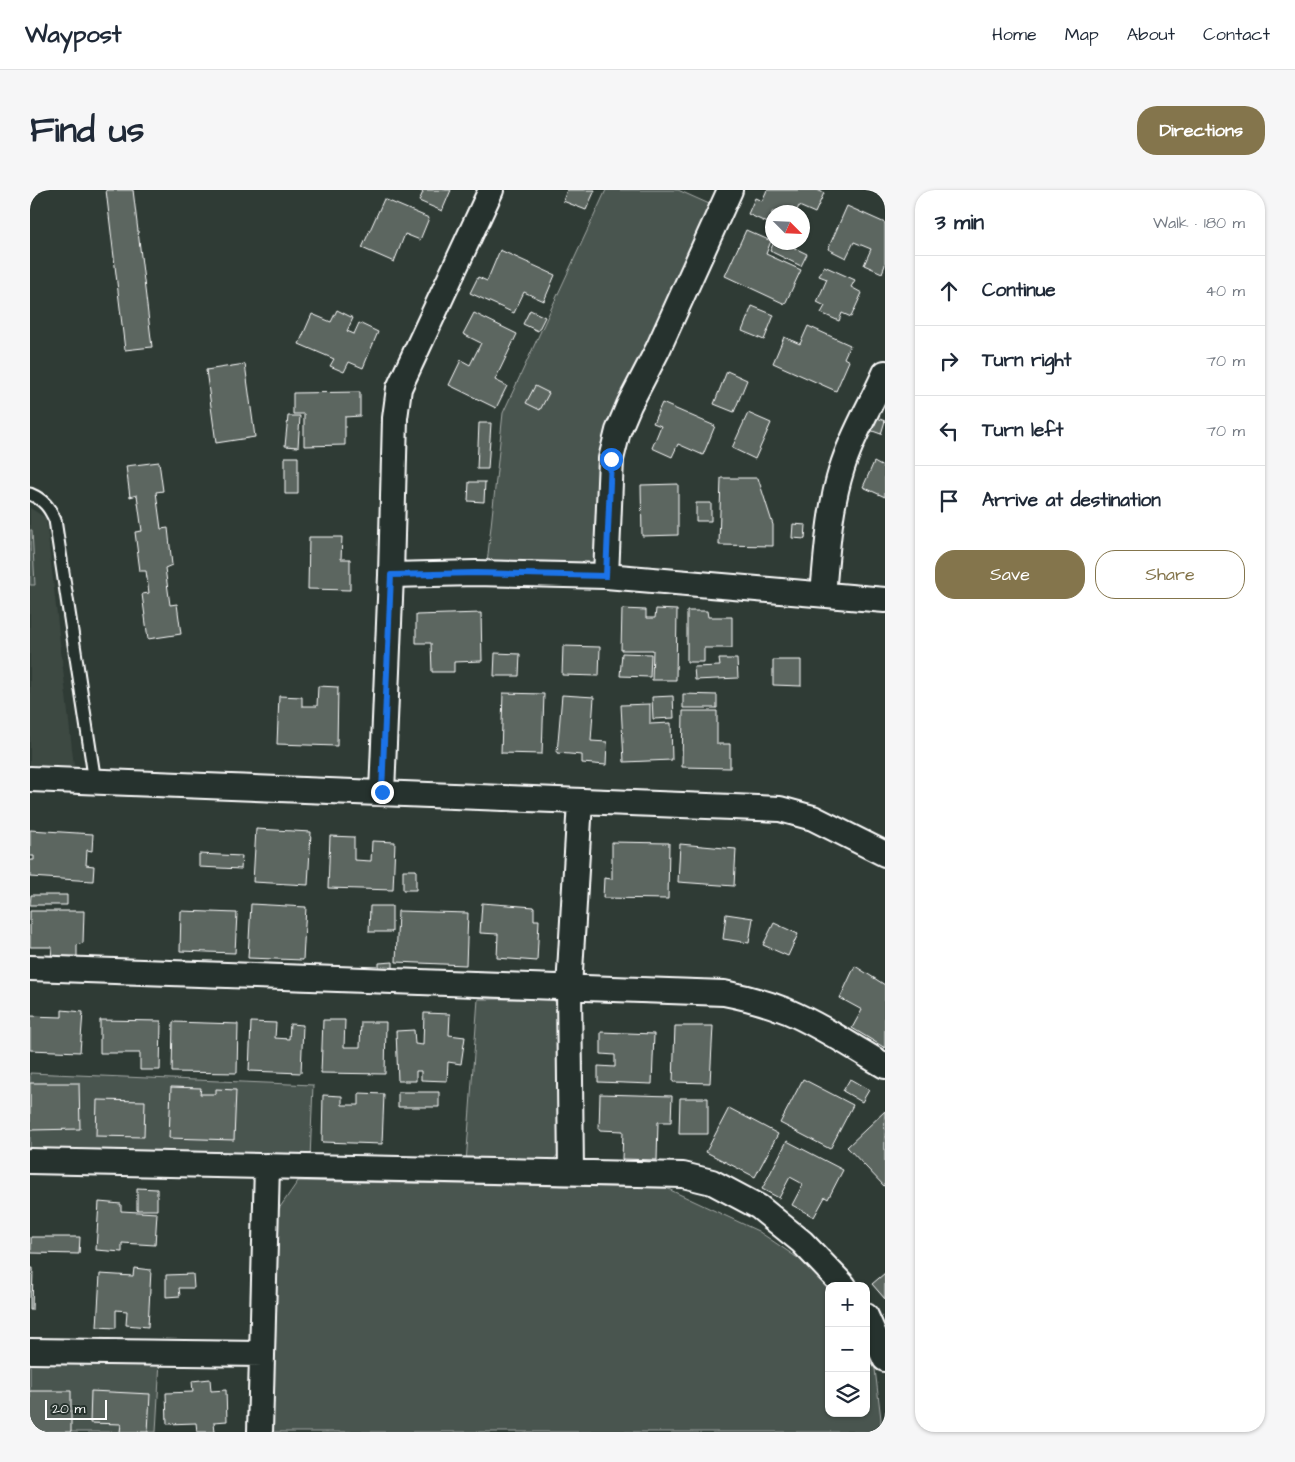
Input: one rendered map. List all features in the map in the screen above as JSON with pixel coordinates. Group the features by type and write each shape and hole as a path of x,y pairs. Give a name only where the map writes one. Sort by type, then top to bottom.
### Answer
{"street":[{"path":"382,792 395,418 399,388 491,190"},
{"path":"606,576 611,459 618,431 629,405 658,349 730,190"},
{"path":"823,594 829,524 842,468 861,422 885,373"},
{"path":"391,575 476,573 606,576 885,600"},
{"path":"30,779 780,809 813,818 885,854"},
{"path":"571,1172 569,988 580,802"},
{"path":"30,968 724,993 786,1010 823,1029 885,1066"},
{"path":"30,1161 683,1175 712,1182 759,1207 802,1242 840,1282"},
{"path":"260,1432 267,1166"},
{"path":"870,1325 885,1358"},
{"path":"30,1351 262,1354"}],"lane":[{"path":"30,494 43,500 55,520 95,782"}],"shaded area":[{"path":"606,190 678,190 716,207 623,401 601,571 487,564 503,413"},
{"path":"30,508 46,518 74,766 30,765"},
{"path":"30,530 32,530 35,585 30,585"},
{"path":"478,999 553,999 562,1012 560,1152 548,1166 466,1163"},
{"path":"30,1073 313,1085 310,1159 30,1151"},
{"path":"298,1181 666,1188 758,1231 811,1267 825,1285 825,1417 870,1417 870,1360 875,1369 881,1419 880,1432 271,1432 276,1213"},
{"path":"30,1357 160,1360 156,1432 30,1432"}],"building":[{"path":"106,190 133,190 152,347 125,350"},
{"path":"418,190 451,190 442,211 419,201 423,192"},
{"path":"567,190 595,190 586,210 563,201"},
{"path":"767,190 817,190 824,193 815,213 810,211 810,205 765,205 765,222 748,214 755,198 762,201"},
{"path":"384,199 429,218 420,240 405,234 394,262 362,248"},
{"path":"847,206 885,223 885,265 882,273 864,265 871,249 854,242 846,258 828,249"},
{"path":"746,230 765,238 765,250 768,250 766,254 801,270 785,304 725,276"},
{"path":"500,250 555,275 544,301 524,292 514,313 470,293 478,277 487,281"},
{"path":"799,250 807,254 801,266 770,251"},
{"path":"824,266 855,280 851,287 862,293 851,317 842,313 839,321 821,313 825,306 817,302 827,279 819,276"},
{"path":"752,306 774,315 764,340 742,331"},
{"path":"337,310 353,318 347,331 354,334 359,323 378,332 363,368 349,362 344,372 330,366 334,359 299,344 312,314 331,322"},
{"path":"530,310 545,317 538,331 523,324"},
{"path":"474,313 517,334 495,380 507,386 496,408 449,385 461,360 470,365 481,343 463,334"},
{"path":"808,326 850,345 844,358 849,361 836,391 773,363 784,337 800,344"},
{"path":"245,364 255,437 216,443 206,370"},
{"path":"727,371 747,380 734,412 714,404"},
{"path":"535,386 549,393 540,410 526,403"},
{"path":"360,392 360,416 345,417 345,445 304,446 304,414 293,414 293,393"},
{"path":"662,403 715,426 703,455 678,444 672,457 652,448 661,426 653,423"},
{"path":"748,413 771,423 755,459 732,448"},
{"path":"288,416 300,416 298,447 285,446"},
{"path":"872,416 885,421 881,434 867,429"},
{"path":"479,423 491,423 488,469 477,469"},
{"path":"285,457 298,457 298,494 285,494"},
{"path":"159,462 163,491 156,492 161,529 168,528 172,565 165,568 170,605 177,604 181,634 148,639 142,594 149,593 146,571 140,571 135,532 142,531 137,495 130,497 126,466"},
{"path":"874,462 885,468 885,497 863,487"},
{"path":"721,478 758,478 773,525 773,546 719,545"},
{"path":"469,482 485,482 484,502 468,501"},
{"path":"678,484 678,535 642,536 641,485"},
{"path":"696,503 711,503 711,521 696,521"},
{"path":"793,524 806,525 805,539 792,538"},
{"path":"309,537 342,537 341,559 350,559 350,590 308,589"},
{"path":"622,609 646,610 646,618 655,618 656,609 677,610 676,680 652,680 653,650 621,650"},
{"path":"687,611 707,611 708,617 732,617 732,648 704,648 704,662 687,662"},
{"path":"481,613 482,661 454,662 454,672 432,672 431,643 416,643 416,615"},
{"path":"563,646 600,647 599,676 562,675"},
{"path":"495,653 520,654 519,676 494,676"},
{"path":"622,653 651,654 650,677 620,676"},
{"path":"719,659 737,659 738,678 695,680 694,667 720,666"},
{"path":"773,660 801,660 801,686 773,685"},
{"path":"318,686 338,687 337,746 277,744 279,696 302,697 302,706 317,706"},
{"path":"503,693 544,694 542,754 501,753"},
{"path":"683,694 717,695 717,708 683,708"},
{"path":"562,695 594,697 591,741 607,742 606,765 582,763 582,755 557,753"},
{"path":"673,696 674,718 653,719 652,697"},
{"path":"650,704 650,724 671,723 672,760 624,762 621,705"},
{"path":"683,711 717,711 717,744 730,744 730,768 682,767"},
{"path":"256,829 311,832 308,885 253,882"},
{"path":"30,830 93,834 92,851 87,850 86,865 94,866 93,881 30,877 30,860 34,860 34,856 30,856"},
{"path":"330,836 354,837 354,860 371,861 372,841 395,842 393,890 328,888"},
{"path":"612,842 669,843 668,899 603,898 604,878 612,879"},
{"path":"680,844 736,849 734,886 678,882"},
{"path":"199,854 242,856 241,869 199,867"},
{"path":"403,870 416,870 416,890 403,890"},
{"path":"31,895 67,895 67,905 30,905"},
{"path":"482,903 534,907 534,920 539,920 537,961 497,958 498,934 480,933"},
{"path":"251,904 306,907 303,960 248,958"},
{"path":"370,906 392,906 392,932 369,932"},
{"path":"30,911 84,911 83,943 77,945 77,960 51,959 52,947 30,947"},
{"path":"181,911 237,913 235,953 180,951"},
{"path":"398,911 468,913 466,965 396,962"},
{"path":"726,914 753,918 749,943 723,939"},
{"path":"774,923 798,934 788,956 763,945"},
{"path":"393,962 393,974 379,975 379,963"},
{"path":"855,966 885,985 885,1048 852,1028 862,1010 840,998"},
{"path":"62,1010 83,1012 80,1052 30,1050 30,1016 62,1017"},
{"path":"424,1013 450,1014 449,1035 465,1037 461,1064 448,1062 447,1081 421,1080 421,1071 416,1071 416,1081 398,1081 396,1031 414,1030 415,1044 423,1045"},
{"path":"100,1020 161,1021 160,1070 140,1070 140,1053 100,1053"},
{"path":"323,1020 345,1020 344,1047 360,1047 361,1022 386,1022 385,1074 321,1073"},
{"path":"173,1022 238,1024 237,1073 172,1072"},
{"path":"251,1022 276,1023 275,1038 289,1039 290,1024 303,1025 301,1073 249,1071"},
{"path":"675,1026 713,1026 710,1083 673,1082"},
{"path":"601,1032 654,1034 652,1084 598,1082 598,1066 615,1067 615,1055 601,1054"},
{"path":"803,1079 853,1105 830,1149 780,1123"},
{"path":"850,1079 869,1090 862,1102 843,1091"},
{"path":"30,1083 79,1083 80,1129 30,1130"},
{"path":"171,1087 201,1088 200,1094 216,1094 216,1089 236,1090 234,1140 169,1138"},
{"path":"398,1092 439,1092 439,1107 398,1107"},
{"path":"359,1093 384,1094 382,1144 322,1142 323,1095 342,1096 342,1105 359,1105"},
{"path":"600,1094 672,1096 671,1122 658,1122 657,1160 622,1159 623,1131 599,1130"},
{"path":"680,1098 708,1098 708,1134 679,1134"},
{"path":"97,1100 145,1101 144,1137 96,1136"},
{"path":"729,1108 778,1134 755,1177 706,1152"},
{"path":"885,1111 885,1187 847,1147"},
{"path":"787,1141 843,1170 828,1199 825,1197 814,1217 792,1205 803,1184 790,1177 779,1198 762,1189"},
{"path":"137,1188 157,1189 157,1210 137,1210"},
{"path":"99,1202 121,1204 121,1211 157,1213 155,1245 122,1243 122,1252 96,1250"},
{"path":"31,1237 80,1237 79,1254 31,1253"},
{"path":"30,1268 33,1268 32,1310 30,1310"},
{"path":"134,1268 151,1270 148,1327 126,1325 127,1311 116,1310 116,1328 97,1327 100,1274 133,1276"},
{"path":"885,1273 885,1299 872,1284"},
{"path":"193,1274 194,1288 179,1288 180,1296 166,1297 166,1275"},
{"path":"210,1379 211,1391 226,1390 227,1421 214,1422 215,1432 197,1432 196,1423 167,1424 166,1393 193,1392 192,1381"},
{"path":"30,1391 71,1391 71,1432 30,1432"},
{"path":"91,1391 150,1394 148,1432 120,1432 121,1424 90,1423"}],"route":[{"path":"382,792 391,575 476,573 606,576 611,459"}]}
